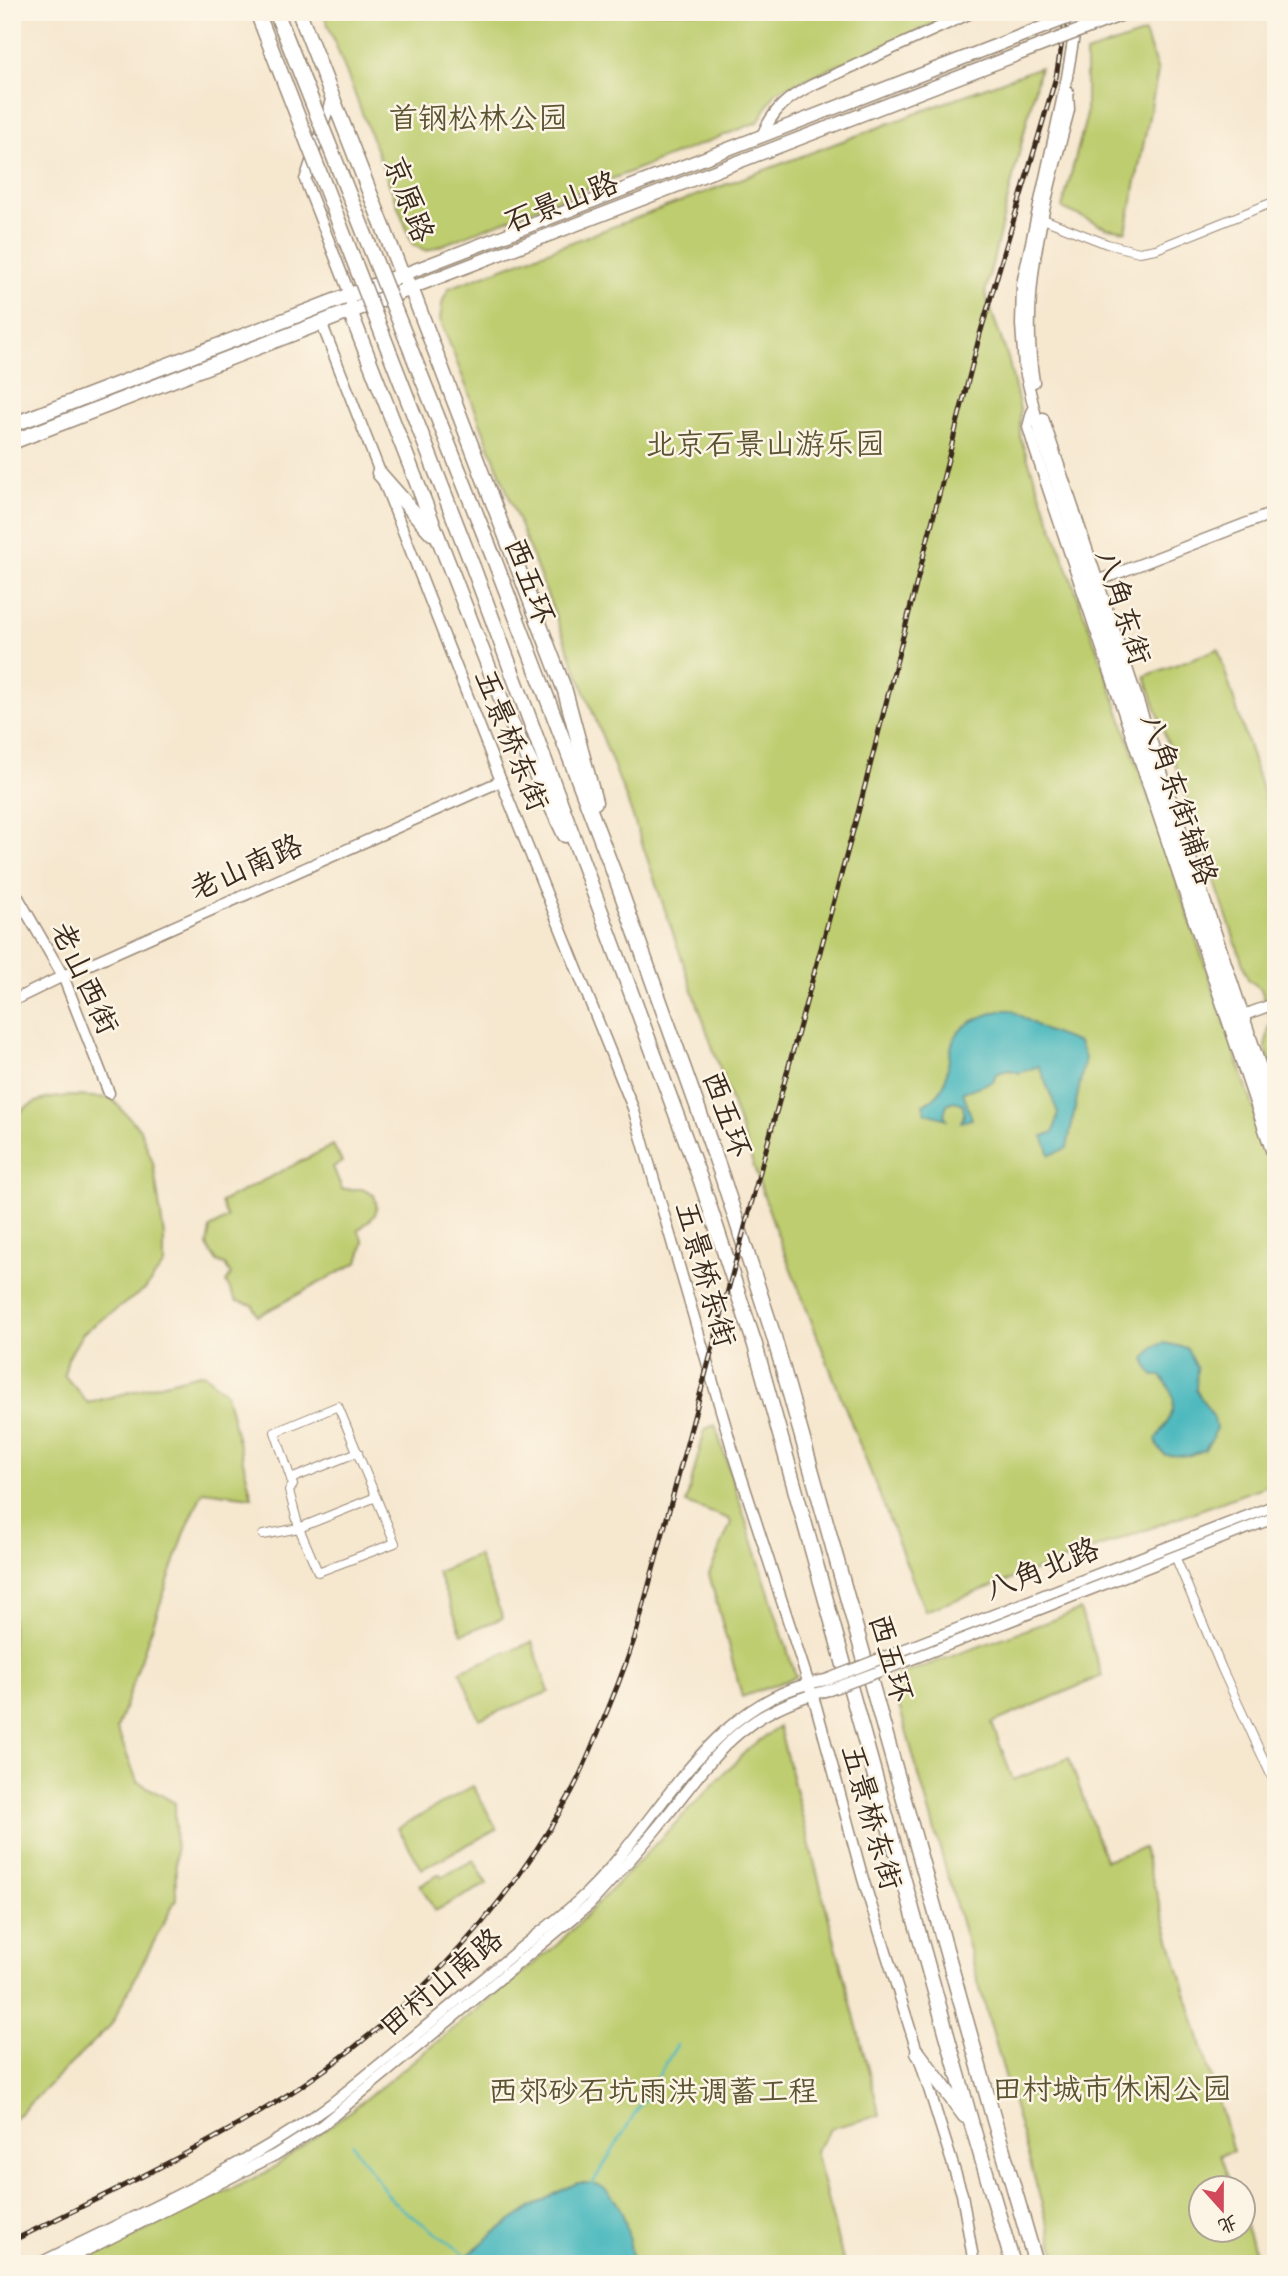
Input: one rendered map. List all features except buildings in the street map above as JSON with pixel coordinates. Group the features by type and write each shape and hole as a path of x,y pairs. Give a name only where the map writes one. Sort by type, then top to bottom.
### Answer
{"highway":[{"name":"西五环","path":"257,12 473,567 701,1181 755,1345 1013,2264"},
{"name":"西五环","path":"276,12 494,559 617,881 721,1173 774,1337 993,2120 1036,2264"},
{"name":"京原路","path":"299,12 411,288 565,691 617,881"},
{"name":"京原路","path":"310,12 405,273"},
{"name":"石景山路","path":"12,425 405,273"},
{"name":"石景山路","path":"12,442 411,288"},
{"path":"350,311 507,714 605,918"},
{"path":"379,472 440,542"},
{"path":"918,2053 972,2125"}],"main road":[{"path":"762,135 775,112 788,98 973,12"},
{"name":"八角东街","path":"1078,12 1068,77 1022,284 1024,367 1033,409 1089,584 1276,1140"},
{"name":"石景山路","path":"405,273 1083,12"},
{"name":"石景山路","path":"411,288 1128,12"},
{"name":"八角东街","path":"1068,77 1069,110 1030,281 1028,325 1033,380 1089,584"},
{"path":"332,97 305,180 350,295 350,311"},
{"name":"五景桥东街","path":"321,323 633,1108 728,1435 809,1689 863,1879 962,2194 974,2264"},
{"path":"1089,584 1276,512"},
{"name":"八角东街辅路","path":"1089,584 1235,1018 1276,1165"},
{"name":"老山南路","path":"12,1001 501,781"},
{"name":"老山西街","path":"12,887 63,976 109,1093"},
{"path":"1235,1018 1276,1003"},
{"name":"八角东街","path":"1235,1018 1276,1112"},
{"name":"八角北路","path":"891,1661 1276,1505"},
{"name":"八角北路","path":"827,1685 1276,1517"},
{"name":"田村山南路","path":"38,2264 255,2155 291,2134 578,1901 630,1845 687,1769 735,1721 759,1705 827,1685"},
{"name":"田村山南路","path":"59,2264 275,2155 321,2126 589,1905 622,1870 713,1756 740,1730 809,1689"}],"street":[{"path":"1044,219 1107,244 1139,252 1156,249 1276,201"},
{"path":"338,1406 358,1452 395,1543 318,1572 299,1528 289,1492 293,1485 275,1432 338,1406"},
{"path":"291,1479 358,1452"},
{"path":"264,1535 299,1528 376,1497"},
{"path":"1175,1556 1222,1669 1276,1786"}],"green space":[{"name":"首钢松林公园","path":"323,12 961,12 776,92 758,122 427,251 413,245"},
{"path":"1145,33 1158,72 1126,231 1107,228 1062,208 1086,118 1086,53"},
{"name":"北京石景山游乐园","path":"1040,67 985,293 1008,358 1020,409 1020,437 1112,691 1276,1174 1276,1482 925,1611 776,1231 628,803 440,319 443,300 449,288"},
{"path":"1218,649 1276,834 1276,1076 1265,1047 1271,1020 1261,989 1248,979 1145,676"},
{"path":"74,1096 111,1098 140,1129 153,1163 164,1236 164,1264 145,1289 83,1333 68,1358 64,1375 88,1403 203,1373 226,1393 252,1497 203,1491 185,1532 117,1729 137,1781 175,1803 176,1899 111,2025 12,2121 12,1507 16,1502 12,1489 12,1118 41,1100"},
{"path":"333,1145 342,1162 333,1167 342,1189 362,1189 374,1195 376,1202 374,1216 358,1230 364,1242 358,1262 258,1316 253,1305 236,1301 226,1282 231,1275 225,1265 217,1262 207,1246 210,1228 227,1218 221,1202"},
{"path":"715,1425 796,1677 742,1697 709,1574 731,1523 729,1519 686,1503 705,1429"},
{"path":"478,1555 503,1618 462,1634 437,1572"},
{"name":"田村城市休闲公园","path":"1080,1610 1102,1676 992,1723 1013,1780 1069,1758 1105,1860 1143,1848 1233,2151 1220,2155 1227,2174 1186,2174 1186,2244 1252,2244 1259,2264 1059,2264 891,1678"},
{"path":"532,1642 549,1692 479,1719 460,1671"},
{"name":"西郊砂石坑雨洪调蓄工程","path":"779,1727 880,2115 832,2128 815,2151 844,2264 77,2264 269,2171 366,2099 558,1944 750,1747"},
{"path":"473,1786 497,1829 422,1869 398,1828"},
{"path":"474,1860 487,1884 435,1911 420,1885"}],"water":[{"path":"1003,1010 1011,1010 1046,1031 1079,1043 1085,1058 1067,1148 1050,1155 1043,1136 1054,1132 1058,1113 1039,1066 1019,1073 1010,1070 1001,1072 995,1075 994,1081 963,1092 972,1119 961,1122 964,1113 962,1103 953,1101 947,1104 944,1114 947,1119 926,1113 923,1104 941,1090 953,1042 962,1028"},
{"path":"1164,1343 1187,1348 1197,1368 1196,1390 1214,1418 1216,1428 1205,1450 1188,1456 1165,1455 1156,1440 1171,1415 1174,1401 1168,1385 1161,1376 1154,1376 1145,1359 1155,1346"},
{"path":"577,2183 599,2185 615,2200 625,2220 633,2264 459,2264 515,2219 545,2199"}],"waterway":[{"path":"591,2186 677,2045"},
{"path":"352,2144 393,2202 469,2257"}],"railway":[{"path":"12,2241 239,2124 315,2076 358,2044 400,2009 475,1931 540,1844 580,1775 635,1637 859,809 980,334 1056,77 1067,12"}]}
